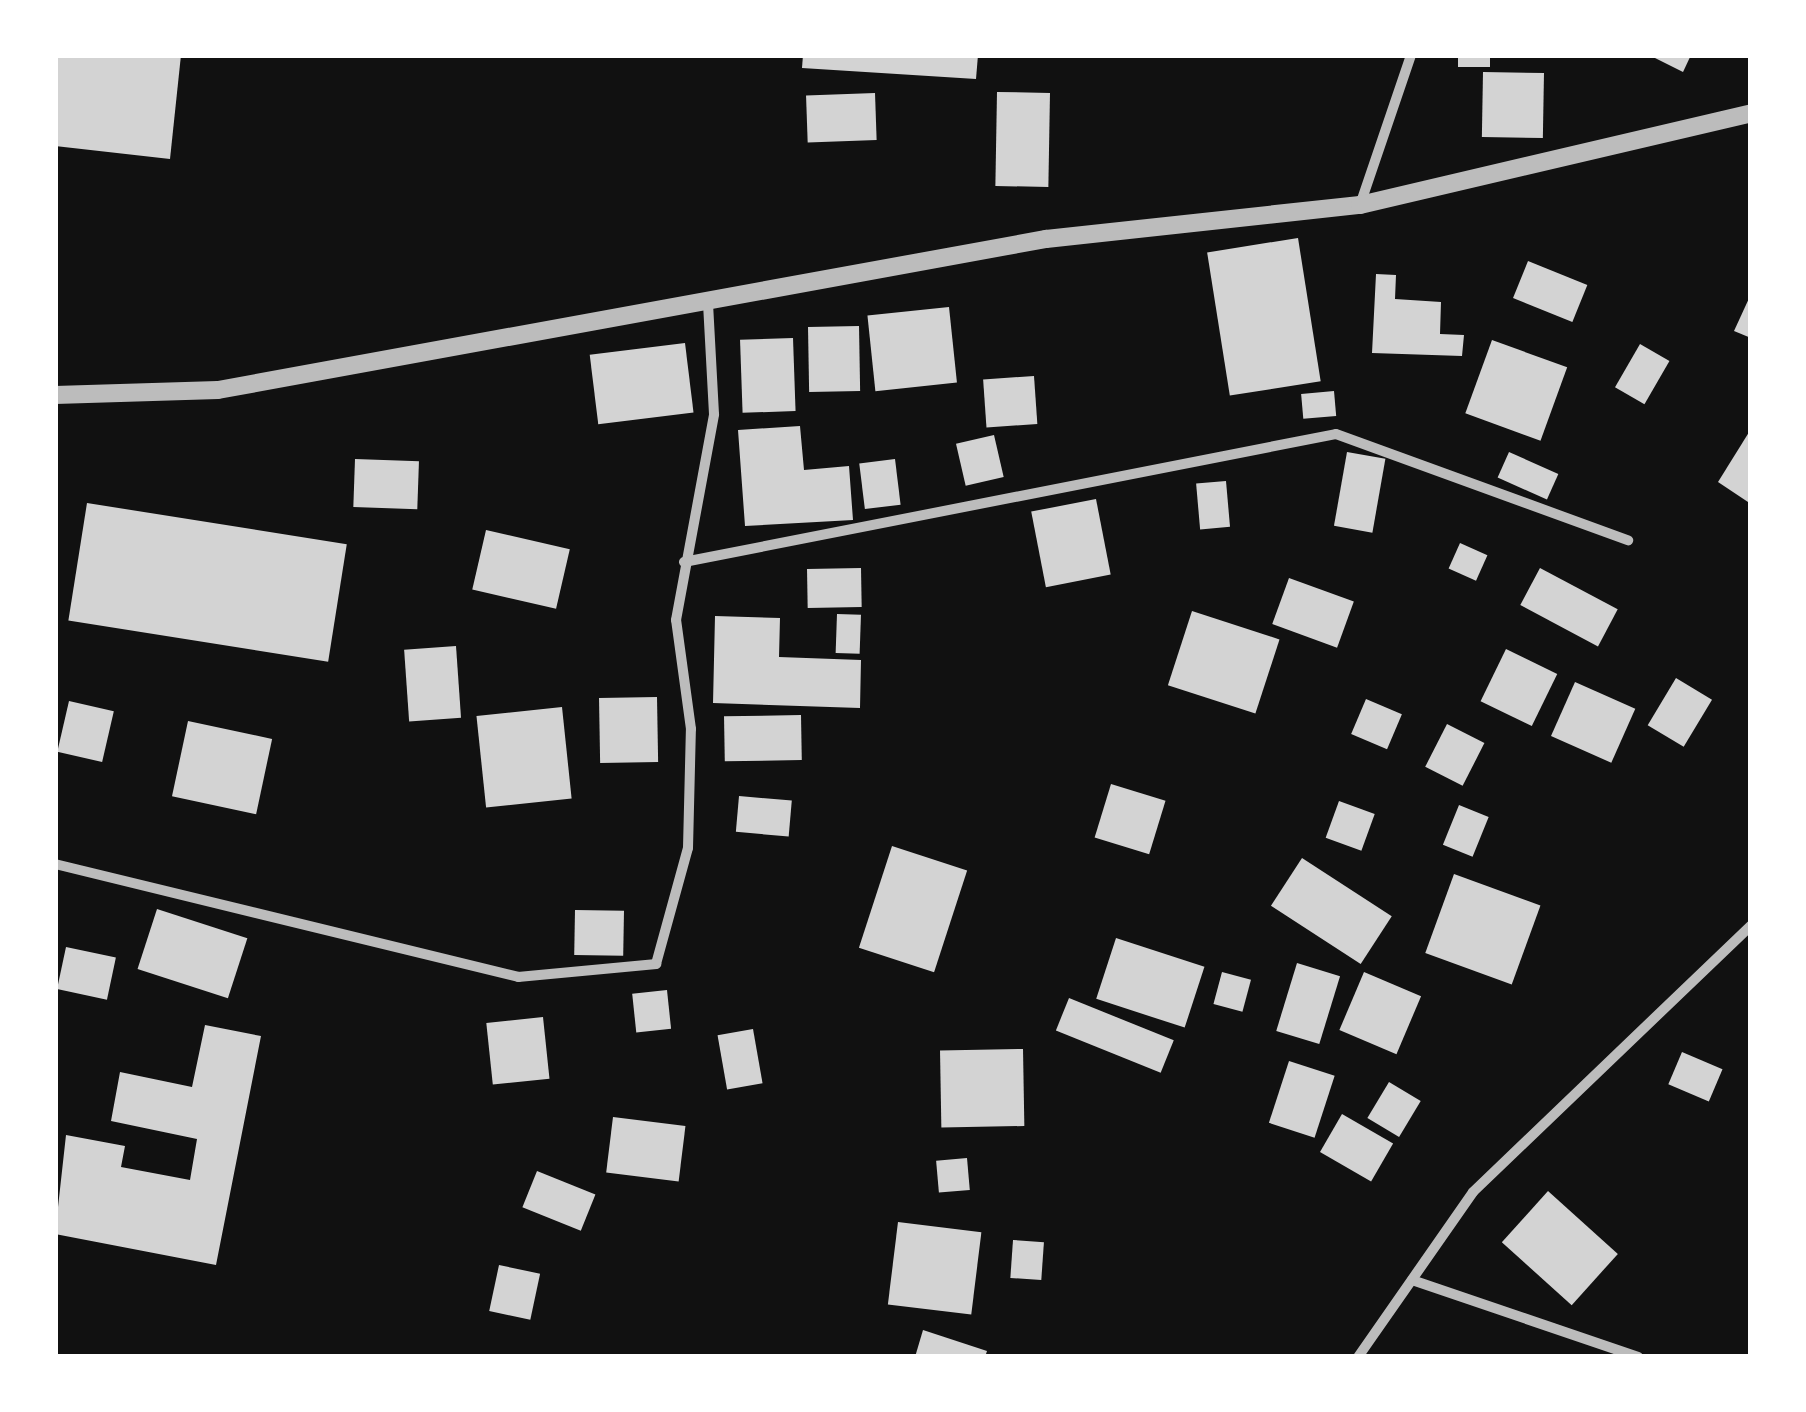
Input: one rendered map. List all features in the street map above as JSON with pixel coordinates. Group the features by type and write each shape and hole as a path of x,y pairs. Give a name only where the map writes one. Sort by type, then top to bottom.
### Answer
{"street":[{"path":"1360,205 1411,55"},
{"path":"55,394 218,390 1046,240 1360,205 1751,113"},
{"path":"55,864 518,977 656,964 688,848 691,729 676,620 714,414 708,304"},
{"path":"684,562 1336,434 1628,540"},
{"path":"1358,1357 1473,1192 1751,925"},
{"path":"1412,1280 1638,1357"}],"building":[{"path":"55,55 181,55 170,159 55,146"},
{"path":"803,55 978,55 976,79 802,68"},
{"path":"1458,55 1490,55 1490,67 1458,67"},
{"path":"1649,55 1691,55 1683,72"},
{"path":"1483,72 1544,73 1543,138 1482,137"},
{"path":"997,92 1050,93 1048,187 995,186"},
{"path":"875,93 877,140 808,142 806,95"},
{"path":"1298,238 1321,381 1230,396 1207,252"},
{"path":"1528,261 1587,285 1572,322 1513,298"},
{"path":"1376,274 1396,275 1395,299 1441,302 1440,334 1464,335 1462,356 1372,353"},
{"path":"1751,294 1751,338 1734,331"},
{"path":"949,307 957,383 875,391 867,316"},
{"path":"859,326 860,391 809,392 808,327"},
{"path":"793,338 796,411 743,413 740,340"},
{"path":"1492,340 1567,367 1540,441 1465,413"},
{"path":"685,343 694,412 598,424 590,355"},
{"path":"1640,344 1669,361 1644,404 1615,387"},
{"path":"1034,376 1037,424 986,427 983,380"},
{"path":"1334,391 1336,416 1303,419 1301,394"},
{"path":"800,426 804,470 849,466 853,520 745,526 738,430"},
{"path":"1751,429 1751,504 1718,482"},
{"path":"994,435 1004,477 966,486 956,444"},
{"path":"1347,452 1385,459 1372,533 1334,526"},
{"path":"1509,452 1558,474 1547,500 1498,478"},
{"path":"355,459 419,461 417,509 353,507"},
{"path":"895,459 901,505 865,509 859,463"},
{"path":"1226,481 1230,527 1200,529 1196,484"},
{"path":"1096,499 1111,575 1046,587 1031,512"},
{"path":"87,503 347,544 328,662 68,621"},
{"path":"486,530 570,549 556,609 472,589"},
{"path":"1460,543 1487,555 1476,581 1449,569"},
{"path":"861,568 862,607 808,608 807,569"},
{"path":"1540,568 1618,609 1598,646 1520,605"},
{"path":"1289,578 1354,602 1337,648 1272,624"},
{"path":"1192,611 1279,639 1255,714 1168,685"},
{"path":"837,614 861,615 860,654 836,653"},
{"path":"715,616 780,618 779,657 861,660 860,708 713,703"},
{"path":"456,646 461,718 409,721 404,650"},
{"path":"1506,649 1557,674 1532,726 1481,701"},
{"path":"1676,678 1712,700 1684,747 1648,725"},
{"path":"1575,682 1635,709 1611,763 1551,736"},
{"path":"657,697 658,762 600,763 599,698"},
{"path":"1366,699 1402,714 1387,749 1351,734"},
{"path":"69,701 114,711 102,762 57,752"},
{"path":"562,707 572,798 486,807 476,716"},
{"path":"801,715 802,760 725,761 724,716"},
{"path":"188,721 272,739 256,814 172,796"},
{"path":"1447,724 1484,743 1463,786 1425,767"},
{"path":"1111,784 1166,801 1149,854 1095,838"},
{"path":"739,796 792,801 789,836 736,832"},
{"path":"1339,801 1375,814 1361,851 1326,838"},
{"path":"1459,805 1489,817 1473,857 1443,845"},
{"path":"892,846 967,870 934,972 859,948"},
{"path":"1302,858 1392,916 1361,964 1271,906"},
{"path":"1454,874 1540,905 1512,984 1425,953"},
{"path":"157,909 247,938 228,998 138,969"},
{"path":"575,910 624,911 623,956 574,955"},
{"path":"1116,938 1204,967 1185,1028 1096,999"},
{"path":"66,947 116,958 107,1000 57,989"},
{"path":"1297,963 1340,976 1319,1044 1276,1031"},
{"path":"1222,972 1251,980 1242,1012 1213,1004"},
{"path":"1364,972 1421,996 1396,1054 1339,1030"},
{"path":"667,990 671,1029 636,1032 632,994"},
{"path":"1069,998 1174,1040 1161,1073 1056,1030"},
{"path":"543,1017 549,1079 493,1085 486,1023"},
{"path":"205,1025 261,1036 216,1265 55,1234 66,1135 125,1146 121,1167 190,1180 197,1139 111,1121 120,1072 192,1087"},
{"path":"753,1029 763,1083 727,1089 718,1035"},
{"path":"1023,1049 1024,1126 941,1127 940,1050"},
{"path":"1682,1052 1723,1069 1709,1101 1668,1084"},
{"path":"1289,1061 1335,1076 1315,1138 1269,1123"},
{"path":"1389,1082 1421,1101 1399,1137 1367,1118"},
{"path":"1342,1114 1393,1144 1371,1182 1320,1152"},
{"path":"613,1117 685,1126 679,1181 606,1173"},
{"path":"967,1158 970,1190 939,1193 936,1161"},
{"path":"537,1171 595,1195 581,1231 522,1207"},
{"path":"1548,1191 1618,1254 1572,1305 1502,1242"},
{"path":"898,1222 981,1232 971,1315 888,1304"},
{"path":"1013,1240 1044,1242 1041,1280 1010,1278"},
{"path":"499,1265 540,1274 530,1320 489,1311"},
{"path":"923,1330 987,1351 985,1357 915,1357"}]}
